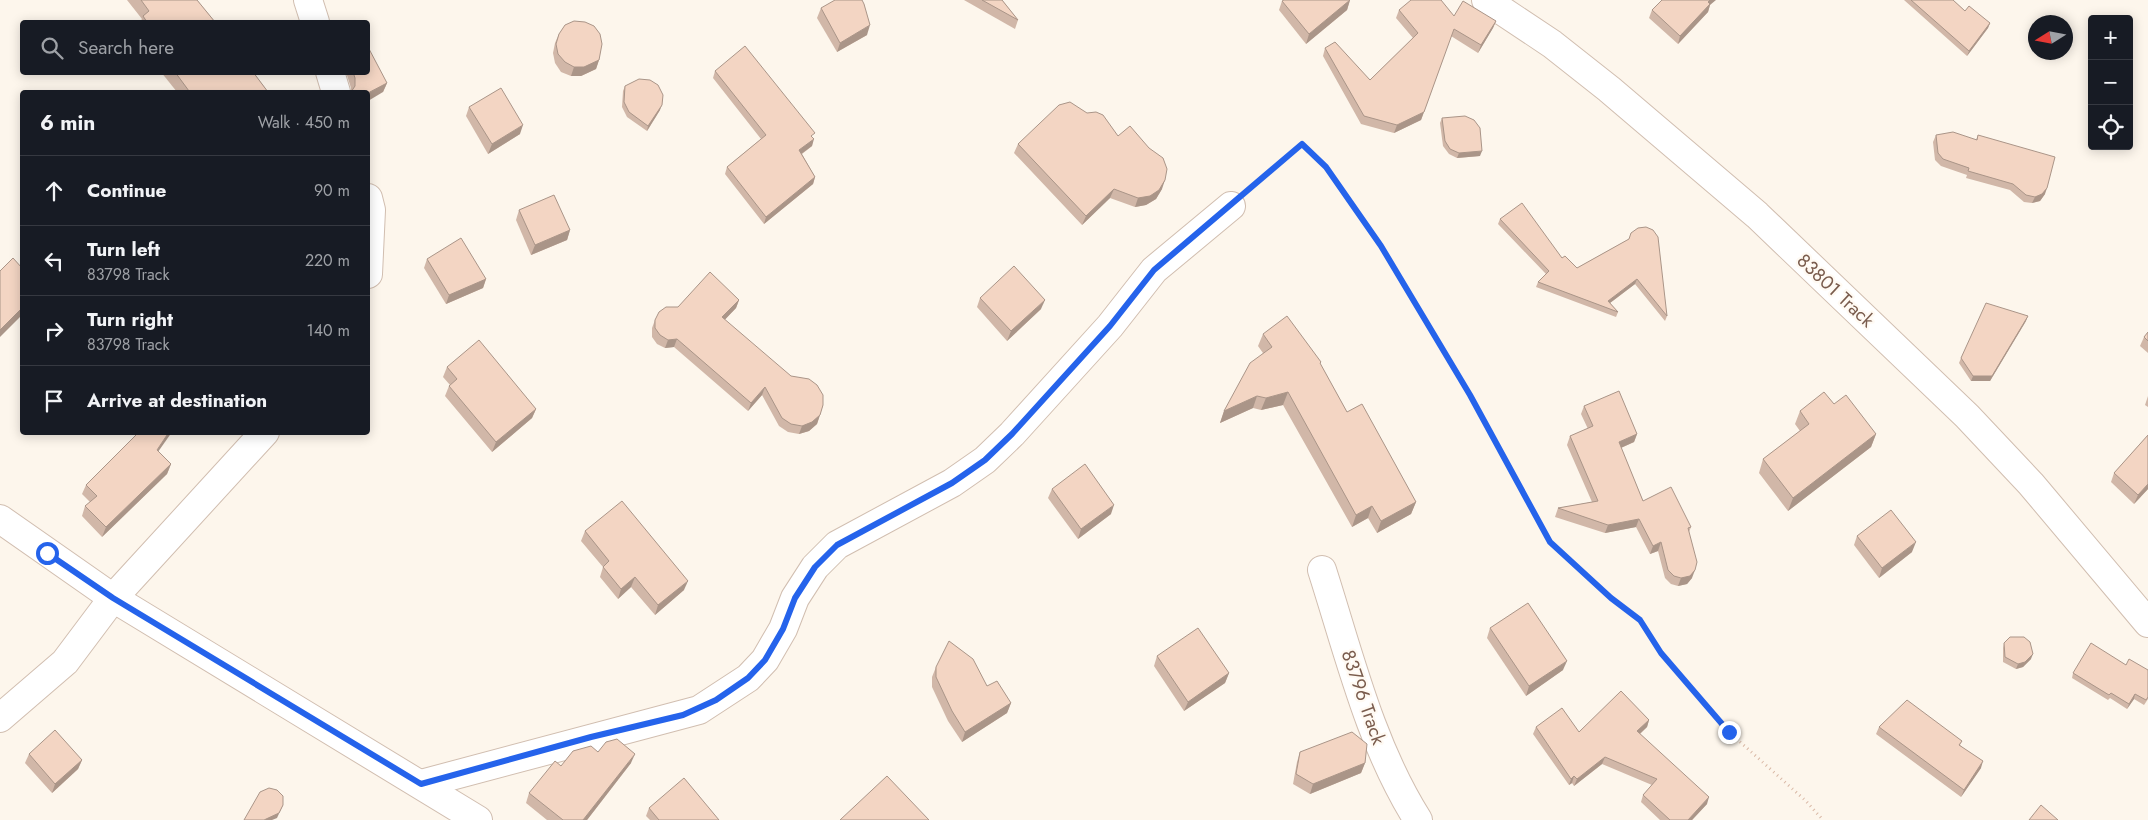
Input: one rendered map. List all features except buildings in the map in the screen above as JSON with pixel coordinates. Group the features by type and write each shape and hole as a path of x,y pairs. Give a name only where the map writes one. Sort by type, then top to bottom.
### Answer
{"street":[{"path":"308,0 313,20"},
{"name":"83801 Track","path":"1486,0 1552,44 1609,89 1757,215 1967,416 2031,484 2148,623"},
{"path":"331,75 335,90"},
{"path":"421,784 691,712 716,700 748,678 765,660 783,629 795,598 815,567 837,545 952,483 985,460 1012,434 1110,326 1154,270 1231,206"},
{"path":"0,718 65,662 113,598 262,435"},
{"path":"0,519 113,598 478,820"},
{"name":"83796 Track","path":"1322,570 1380,748 1400,793 1418,820"}],"path":[{"path":"1231,206 1302,144 1326,167 1381,246 1470,395 1550,542 1604,592 1640,620 1661,653 1729,732 1806,801 1823,820"}],"route":[{"path":"47,553 113,598 421,784 591,737 699,710 748,678 765,660 783,629 795,598 805,582 815,567 837,545 895,512 952,483 985,460 1012,434 1110,326 1154,270 1302,144 1326,167 1381,246 1470,395 1550,542 1585,576 1640,620 1661,653 1729,732"}]}
